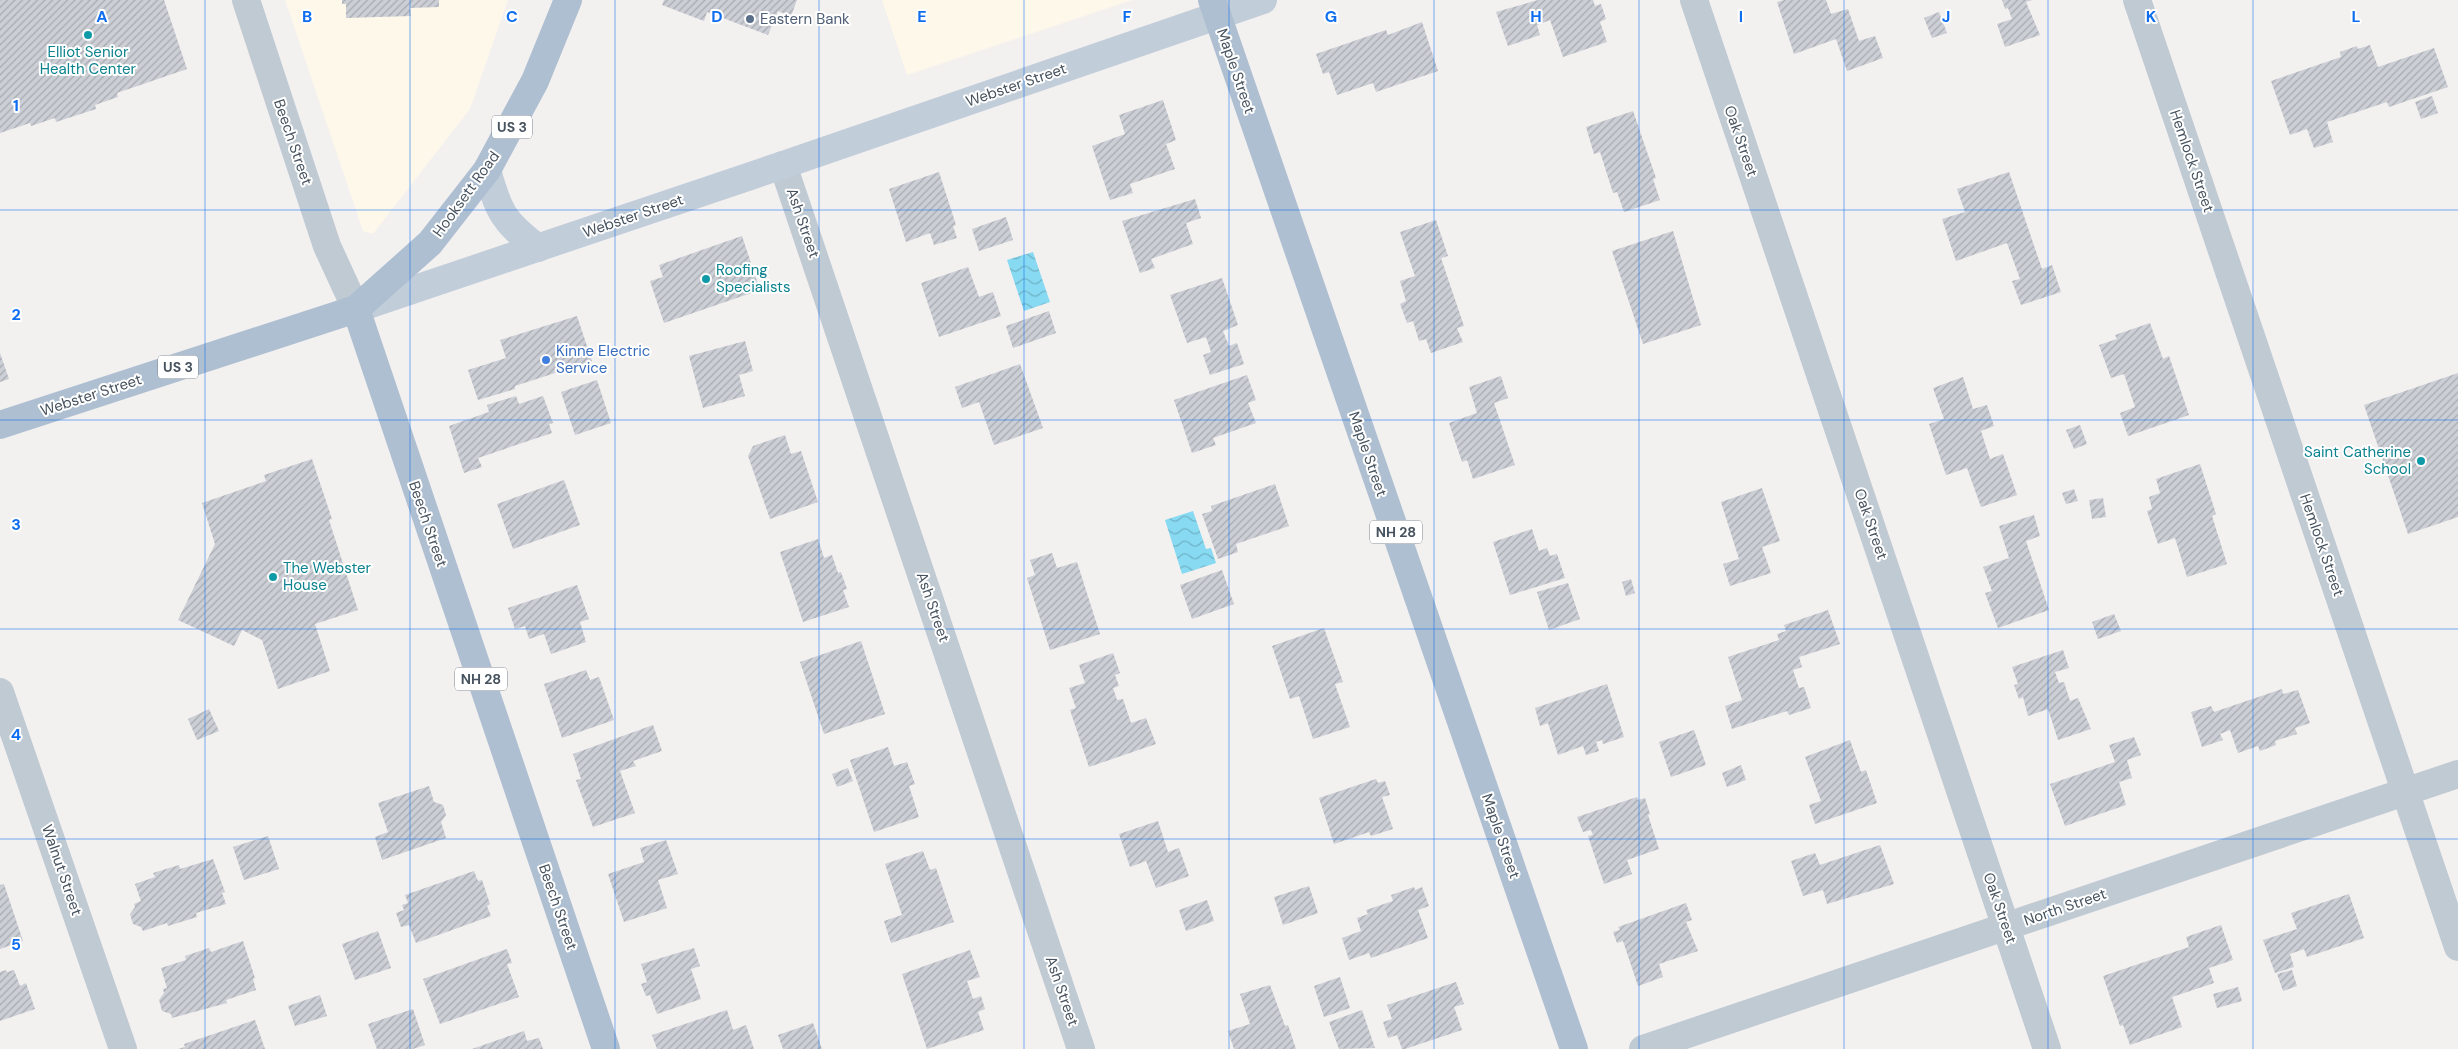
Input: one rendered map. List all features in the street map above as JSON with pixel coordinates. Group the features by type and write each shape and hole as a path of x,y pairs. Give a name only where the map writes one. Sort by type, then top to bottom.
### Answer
{"main road":[{"name":"Hooksett Road","path":"356,309 430,243 487,170 535,82 568,0"},
{"name":"Maple Street","path":"1215,8 1574,1049"},
{"name":"Webster Street","path":"0,425 356,309"},
{"name":"Beech Street","path":"356,309 606,1049"}],"street":[{"name":"Beech Street","path":"246,0 327,246 356,309"},
{"name":"Webster Street","path":"356,309 783,165 1215,8 1263,0"},
{"name":"Oak Street","path":"1694,0 2048,1049"},
{"name":"Hemlock Street","path":"2137,0 2458,947"},
{"name":"Ash Street","path":"783,165 1082,1049"},
{"path":"487,170 497,205 514,229 538,248"},
{"name":"Walnut Street","path":"0,692 123,1049"},
{"name":"North Street","path":"1643,1049 2458,774"}],"shaded area":[{"path":"285,0 508,0 470,109 373,234 363,231"},
{"path":"882,0 1132,0 907,75"}],"water":[{"path":"1033,252 1050,302 1024,311 1007,260"},
{"path":"1193,511 1206,549 1211,548 1216,563 1182,574 1165,520"}],"building":[{"name":"Elliot Senior Health Center","path":"0,0 164,0 187,69 117,93 118,97 95,105 96,109 56,122 55,118 31,126 30,123 0,133"},
{"path":"342,0 439,0 439,7 410,8 411,16 346,18 346,4 342,4"},
{"name":"Eastern Bank","path":"664,0 797,0 791,16 778,11 768,35 707,12 704,21 662,5"},
{"path":"1538,0 1593,0 1595,6 1601,4 1606,19 1600,22 1607,42 1563,57 1550,20 1537,25 1540,35 1508,46 1496,12"},
{"path":"1784,0 1826,0 1831,14 1848,9 1859,41 1875,36 1883,58 1847,71 1836,39 1794,54 1777,2"},
{"path":"2002,0 2032,0 2026,2 2040,35 2005,47 1997,24 2012,19 2008,8 2005,9"},
{"path":"1939,12 1947,33 1932,38 1924,18"},
{"path":"1422,22 1438,71 1376,92 1373,83 1337,95 1329,72 1323,74 1316,54 1386,30 1388,35"},
{"path":"2370,45 2378,67 2434,48 2448,87 2389,107 2387,102 2327,122 2333,142 2314,148 2307,129 2290,135 2271,81 2341,57 2340,52 2357,46 2358,49"},
{"path":"2432,96 2438,113 2421,119 2415,102"},
{"path":"1163,100 1176,140 1166,144 1175,169 1130,184 1133,193 1110,200 1092,146 1125,134 1119,115"},
{"path":"1633,111 1656,178 1653,179 1660,200 1624,212 1617,192 1613,193 1600,152 1594,154 1586,127"},
{"path":"939,172 956,225 953,226 957,238 934,245 930,233 906,242 889,189"},
{"path":"2009,172 2042,269 2052,265 2061,292 2021,305 2012,281 2020,279 2007,243 1956,261 1942,219 1965,212 1957,189"},
{"path":"1195,199 1201,218 1186,223 1193,244 1151,259 1155,268 1140,273 1122,221"},
{"path":"1006,217 1013,240 979,251 972,229"},
{"path":"1436,220 1448,256 1441,258 1464,326 1457,328 1463,342 1431,353 1426,339 1419,341 1413,321 1407,323 1400,304 1406,301 1400,281 1415,276 1400,232"},
{"path":"1673,231 1701,325 1643,344 1612,251"},
{"name":"Roofing Specialists","path":"742,236 760,290 664,323 650,281 663,277 659,265"},
{"path":"968,267 979,297 993,292 1001,316 939,337 921,283"},
{"path":"1222,278 1238,325 1223,331 1229,346 1237,343 1244,364 1210,375 1203,355 1211,352 1206,337 1187,343 1170,295"},
{"path":"1049,311 1056,333 1013,348 1006,326"},
{"name":"Kinne Electric Service","path":"577,316 592,361 515,386 515,389 478,400 468,370 506,358 500,340"},
{"path":"2150,323 2163,359 2169,356 2189,415 2128,436 2120,413 2135,407 2124,374 2111,378 2099,345 2117,339 2115,335"},
{"path":"745,341 753,371 739,375 745,396 703,408 689,356"},
{"path":"0,353 9,379 0,382"},
{"path":"1020,364 1043,428 994,445 979,402 962,408 955,387"},
{"name":"Saint Catherine School","path":"2458,373 2458,517 2408,534 2364,405"},
{"path":"1247,375 1256,400 1248,403 1256,423 1213,438 1216,445 1192,453 1174,400"},
{"path":"1501,376 1508,398 1494,403 1515,465 1473,479 1467,460 1462,462 1449,423 1477,413 1469,387"},
{"path":"1963,377 1973,409 1987,405 1994,426 1981,431 1990,459 2003,454 2017,495 1981,507 1967,468 1946,475 1929,424 1944,419 1933,388"},
{"path":"597,380 611,423 575,435 561,392"},
{"path":"516,396 519,404 543,396 553,423 549,424 552,433 478,458 482,467 464,473 449,426 489,412 487,405"},
{"path":"2080,425 2087,444 2074,449 2066,430"},
{"path":"785,435 791,454 801,451 818,502 770,519 748,456 753,446"},
{"name":"The Webster House","path":"312,459 332,519 329,520 358,610 315,624 330,671 278,689 262,640 242,630 234,646 178,620 215,544 202,503 266,481 264,475"},
{"path":"2200,464 2216,514 2212,516 2227,564 2187,577 2175,538 2158,544 2147,511 2152,509 2149,497 2160,493 2156,479"},
{"path":"564,480 580,525 513,549 497,504"},
{"path":"1275,484 1289,526 1236,544 1238,552 1218,559 1202,514 1212,511 1211,506"},
{"path":"1762,488 1780,541 1762,547 1771,573 1730,586 1723,564 1739,559 1721,502"},
{"path":"2074,489 2078,501 2066,504 2062,493"},
{"path":"2103,498 2106,517 2092,519 2089,500"},
{"path":"2034,515 2040,536 2026,541 2049,610 1998,628 1985,593 1992,591 1983,567 2009,558 1999,526"},
{"path":"1532,529 1539,551 1547,548 1550,556 1557,554 1565,578 1510,595 1493,542"},
{"path":"818,539 824,558 832,555 838,573 841,572 847,589 843,590 849,607 803,622 780,552"},
{"path":"1052,553 1057,568 1077,562 1100,634 1050,650 1027,578 1035,575 1030,560"},
{"path":"1222,570 1234,604 1192,619 1180,585"},
{"path":"1631,579 1635,593 1626,596 1622,582"},
{"path":"1568,583 1580,619 1549,630 1537,592"},
{"path":"577,585 589,619 580,622 586,642 551,654 544,634 529,639 525,626 515,629 508,608"},
{"path":"1828,610 1840,644 1799,657 1802,667 1793,670 1799,688 1804,687 1811,708 1789,715 1787,711 1732,729 1725,706 1742,700 1728,657 1779,640 1777,634 1786,631 1784,625"},
{"path":"2114,614 2121,631 2098,639 2092,622"},
{"path":"1324,628 1343,682 1335,684 1350,727 1313,739 1299,696 1290,699 1272,646"},
{"path":"861,641 885,714 824,734 800,662"},
{"path":"2063,650 2069,668 2055,672 2059,683 2064,682 2070,701 2078,698 2091,729 2058,740 2048,709 2028,716 2023,697 2019,699 2014,685 2018,684 2012,667"},
{"path":"1113,653 1120,673 1115,675 1119,686 1113,688 1117,700 1123,699 1131,723 1146,718 1156,744 1089,767 1070,710 1076,708 1069,688 1085,683 1079,665"},
{"path":"586,670 590,680 599,677 614,720 562,738 544,684"},
{"path":"1607,684 1624,737 1603,744 1602,740 1596,742 1599,751 1586,755 1583,746 1558,755 1548,723 1540,726 1535,708"},
{"path":"2282,689 2283,694 2298,690 2310,723 2295,728 2297,734 2275,741 2276,745 2260,751 2258,746 2238,753 2230,730 2220,734 2223,740 2202,747 2191,712 2211,706 2214,712"},
{"path":"209,709 219,731 197,740 188,719"},
{"path":"653,725 662,751 633,761 636,766 620,771 635,813 593,827 576,780 581,779 573,754"},
{"path":"1694,730 1706,765 1671,777 1659,742"},
{"path":"2134,737 2141,755 2127,760 2132,778 2119,782 2126,805 2065,826 2050,784 2115,762 2109,745"},
{"path":"1850,740 1861,772 1866,770 1877,803 1815,824 1809,805 1821,801 1805,757"},
{"path":"888,747 894,766 907,762 915,784 909,786 919,817 874,832 850,760"},
{"path":"1741,765 1746,780 1727,787 1722,773"},
{"path":"848,768 853,781 837,787 832,774"},
{"path":"1376,779 1378,783 1385,781 1390,795 1382,797 1393,829 1371,836 1369,832 1334,844 1319,798"},
{"path":"429,786 434,802 443,805 446,815 441,822 446,838 382,860 375,837 388,832 378,803"},
{"path":"1637,797 1638,800 1645,798 1650,814 1648,815 1659,849 1627,860 1632,874 1604,884 1588,836 1593,835 1591,830 1583,832 1577,817"},
{"path":"1158,821 1168,852 1179,848 1189,876 1156,888 1146,861 1130,867 1119,834"},
{"path":"268,836 279,869 244,880 233,847"},
{"path":"666,840 678,874 658,880 667,908 624,922 608,874 644,862 640,848"},
{"path":"1880,845 1894,884 1827,904 1823,890 1803,896 1791,861 1815,853 1820,865"},
{"path":"923,851 930,870 936,868 954,922 891,943 884,921 902,915 885,864"},
{"path":"213,859 225,892 222,893 226,904 196,913 197,917 168,926 167,923 143,931 141,927 133,924 130,914 135,907 134,904 141,901 135,884 155,877 153,873 179,865 180,869"},
{"path":"474,871 478,881 482,880 490,904 487,906 491,916 416,943 409,925 401,927 396,913 404,910 402,905 408,903 405,895"},
{"path":"4,884 23,941 0,949 0,885"},
{"path":"1309,886 1318,913 1283,925 1274,897"},
{"path":"1414,887 1415,890 1422,887 1429,906 1418,910 1428,938 1371,958 1369,953 1349,960 1342,938 1361,931 1357,918 1368,914 1366,910 1393,901 1391,895"},
{"path":"2349,894 2364,938 2307,957 2304,949 2290,954 2294,967 2275,973 2263,940 2297,929 2291,913"},
{"path":"1207,900 1214,921 1186,931 1179,910"},
{"path":"1686,903 1692,920 1686,922 1698,951 1659,964 1663,977 1638,986 1623,941 1617,943 1613,932 1620,930 1618,927"},
{"path":"2221,925 2233,960 2209,968 2214,983 2172,997 2182,1027 2130,1045 2123,1025 2120,1026 2103,976 2189,947 2186,937"},
{"path":"378,931 391,968 355,980 342,944"},
{"path":"243,941 255,978 253,979 256,990 226,1000 227,1003 172,1018 171,1014 162,1011 159,1000 164,993 163,989 167,988 161,968 186,960 185,956 209,948 211,952"},
{"path":"694,948 700,966 691,969 701,999 657,1014 650,995 646,996 641,984 647,982 641,964"},
{"path":"507,949 512,963 507,964 519,997 440,1024 423,979"},
{"path":"970,950 980,977 967,981 973,999 981,996 985,1009 978,1012 984,1030 927,1049 902,974"},
{"path":"6,970 7,972 14,970 20,986 26,983 35,1009 0,1021 0,972"},
{"path":"2292,970 2297,986 2283,991 2277,974"},
{"path":"1340,977 1350,1008 1324,1017 1314,986"},
{"path":"1456,982 1464,1004 1454,1007 1462,1030 1405,1049 1402,1049 1397,1035 1388,1038 1383,1022 1392,1019 1387,1005"},
{"path":"1270,985 1285,1026 1288,1025 1296,1049 1234,1049 1228,1031 1250,1024 1240,994"},
{"path":"2238,987 2242,1001 2217,1008 2213,994"},
{"path":"320,995 327,1016 295,1026 288,1006"},
{"path":"413,1009 425,1045 413,1049 377,1049 368,1024"},
{"path":"727,1010 733,1030 746,1025 754,1049 657,1049 652,1035"},
{"path":"1362,1010 1375,1048 1339,1049 1329,1022"},
{"path":"255,1020 265,1049 178,1049 185,1047 184,1044"},
{"path":"813,1023 822,1049 783,1049 778,1035"},
{"path":"524,1031 527,1041 539,1038 543,1049 472,1049"}],"place":[{"name":"Eastern Bank","path":"750,19"},
{"name":"Elliot Senior Health Center","path":"88,35"},
{"name":"Roofing Specialists","path":"706,279"},
{"name":"Kinne Electric Service","path":"546,360"},
{"name":"Saint Catherine School","path":"2421,461"},
{"name":"The Webster House","path":"273,577"}]}
